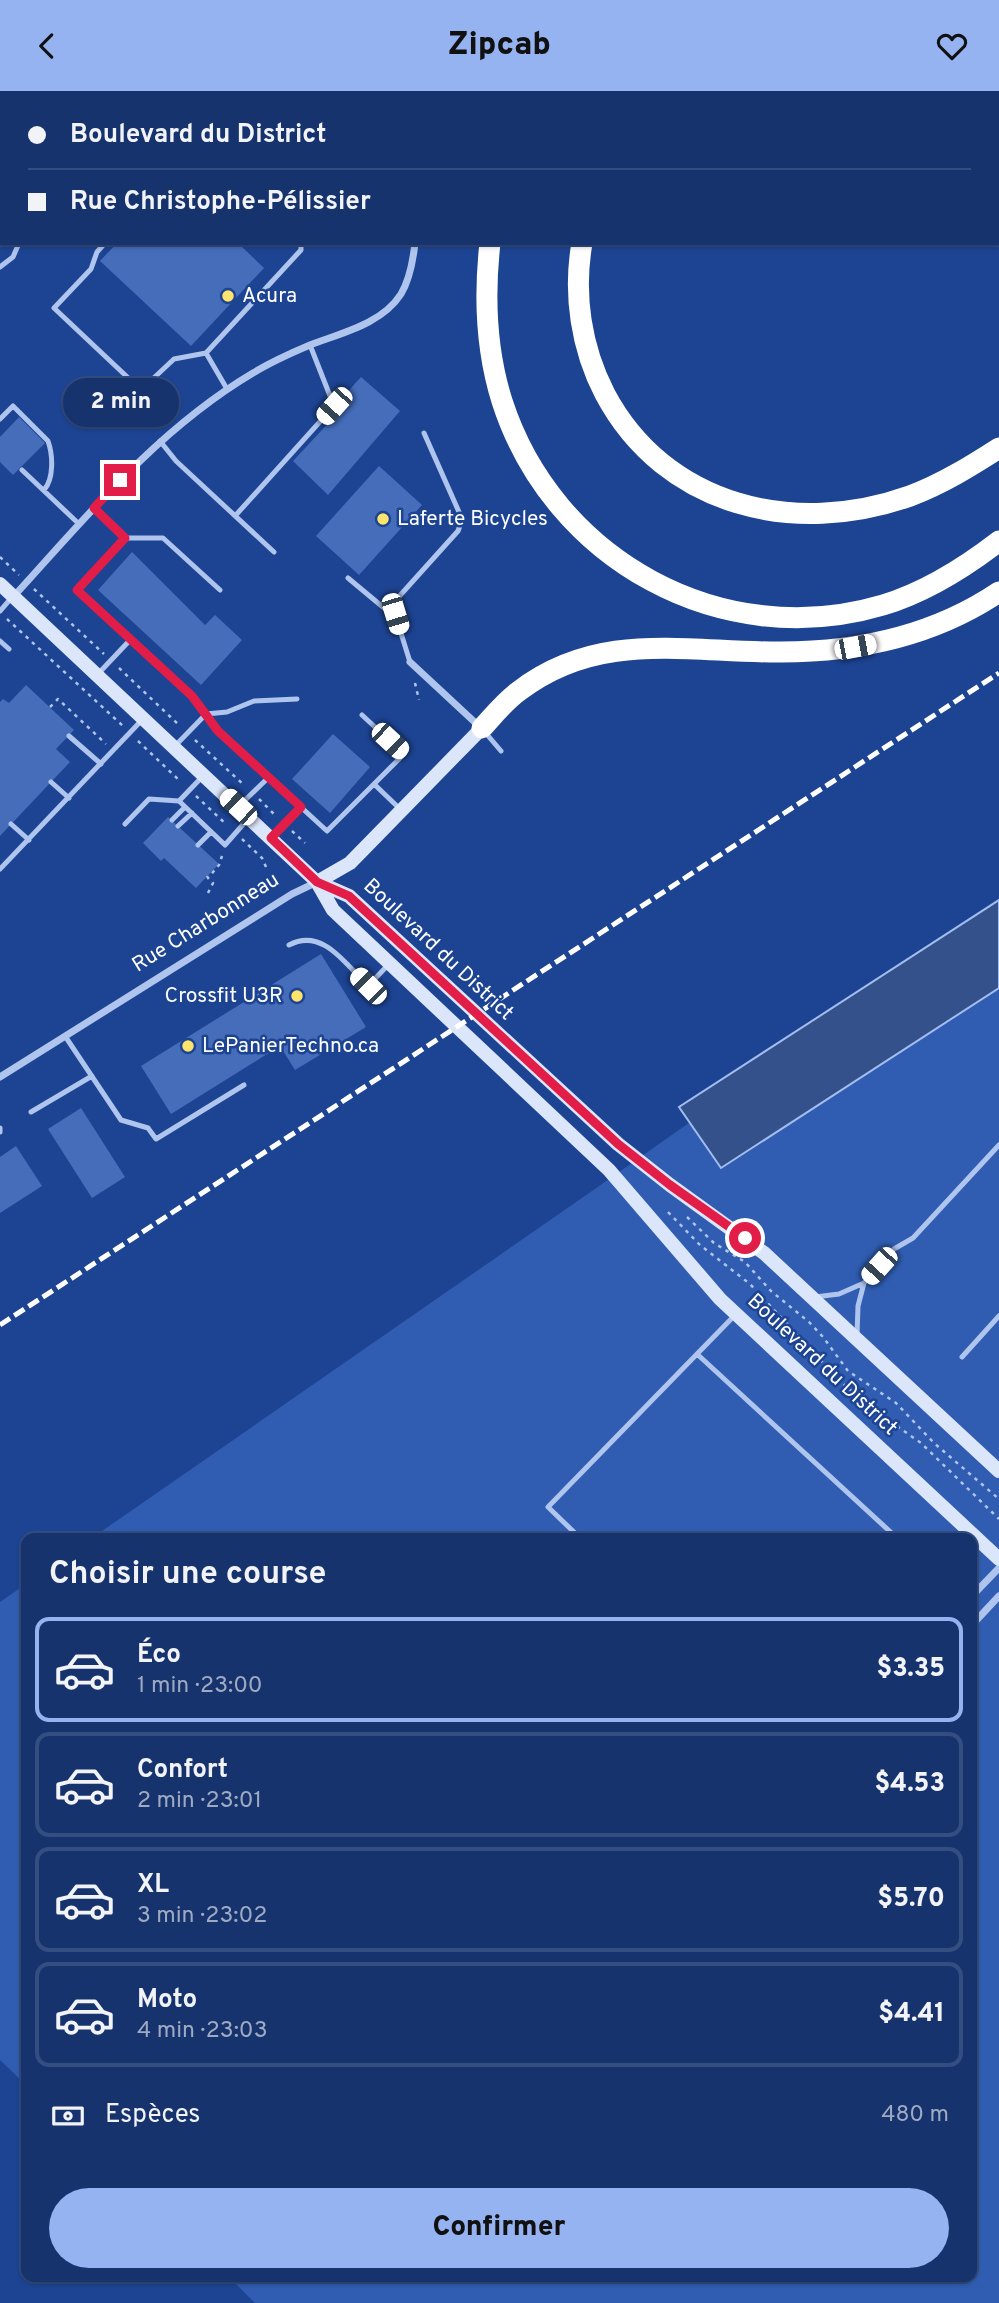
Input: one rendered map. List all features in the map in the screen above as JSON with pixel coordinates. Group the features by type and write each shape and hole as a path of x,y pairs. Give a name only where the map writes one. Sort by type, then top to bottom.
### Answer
{"highway":[{"path":"490,245 486,302 489,341 499,390 513,431 532,468 558,505 600,547 634,572 675,593 721,608 769,616 816,617 864,610 911,595 953,573 999,541"},
{"path":"582,245 578,283 580,315 588,352 601,387 617,415 646,449 701,489 748,507 780,513 847,511 881,505 927,489 999,448"},
{"path":"482,728 512,696 528,684 581,658 643,647 781,652 855,647 891,640 928,628 999,592"}],"street":[{"path":"13,597 160,441 228,389 264,367 365,323 392,305 408,280 415,245"},
{"name":"Rue Charbonneau","path":"0,584 317,882 292,894 0,1077"},
{"path":"317,882 345,867 482,728 410,662"},
{"name":"Boulevard du District","path":"317,882 329,906 600,1161 706,1284 736,1314 971,1533"},
{"name":"Boulevard du District","path":"317,882 349,896 618,1144 752,1243 999,1471"},
{"name":"Boulevard du District","path":"977,1539 999,1559"},
{"path":"977,1591 999,1567"},
{"path":"977,1620 999,1596"}],"lane":[{"path":"0,267 13,257 18,245"},
{"path":"103,245 97,251 91,269 54,308 141,390 173,359 206,353 300,250 301,245"},
{"path":"235,516 334,406 310,345"},
{"path":"206,353 228,389"},
{"path":"0,419 13,406 48,441 51,479 44,490"},
{"path":"410,662 394,610 398,597 457,531 461,523 459,512 424,433"},
{"path":"160,441 176,461 274,552"},
{"path":"22,470 79,524"},
{"path":"94,508 125,538 163,538 220,590"},
{"path":"125,538 77,590 192,696 218,731 327,831 404,754 362,715"},
{"path":"348,577 384,608 394,610"},
{"path":"0,611 13,597"},
{"path":"97,675 131,639"},
{"path":"0,641 9,649"},
{"path":"174,747 206,714 227,712 254,701 296,699"},
{"path":"0,869 143,718"},
{"path":"482,728 501,751"},
{"path":"69,736 101,764"},
{"path":"179,801 204,775"},
{"path":"238,807 269,776"},
{"path":"51,782 69,798"},
{"path":"374,784 402,811"},
{"path":"125,824 149,799 179,801 225,845 250,818"},
{"path":"172,820 185,807"},
{"path":"271,838 301,807"},
{"path":"178,826 192,813"},
{"path":"11,824 29,840"},
{"path":"198,845 211,832"},
{"path":"289,945 304,939 325,944 368,986 389,964"},
{"path":"65,1036 121,1120 148,1128 156,1139 243,1085"},
{"path":"31,1112 92,1076"},
{"path":"812,1298 839,1294 864,1283 894,1249 913,1238 999,1145"},
{"path":"857,1339 858,1307 864,1283"},
{"path":"575,1533 548,1507 736,1314"},
{"path":"962,1357 999,1316"},
{"path":"696,1354 892,1533"}],"path":[{"path":"55,608 104,654"},
{"path":"6,618 120,724"},
{"path":"118,667 173,719"},
{"path":"50,708 58,699 114,750"},
{"path":"138,741 166,768"},
{"path":"202,746 245,786"},
{"path":"196,795 227,824"},
{"path":"259,800 271,811"},
{"path":"296,834 305,843"},
{"name":"Rue Charbonneau","path":"244,840 262,858 266,867"},
{"path":"217,895 210,891 209,887 213,883 207,877 219,865"},
{"path":"663,1207 700,1245 750,1284 841,1383 921,1443 999,1519"},
{"path":"682,1213 714,1243 745,1262 771,1291 809,1322 823,1336 848,1371 896,1403 934,1443 999,1499"}],"shaded area":[{"path":"999,900 999,988 721,1168 679,1107"},
{"path":"999,905 999,2303 255,2303 234,2282 977,2282 977,1533 99,1533"},
{"path":"21,1587 21,2080 0,2060 0,1602"}],"building":[{"path":"115,245 240,245 264,268 191,346 100,261"},
{"path":"361,377 400,411 328,495 293,461 349,401 343,397"},
{"path":"19,417 45,443 13,475 0,462 0,437"},
{"path":"379,466 422,505 359,575 316,536"},
{"path":"132,552 205,625 215,615 242,640 201,685 98,590"},
{"path":"26,685 74,730 56,749 70,762 0,836 0,702 3,699 9,703"},
{"path":"333,734 370,767 330,813 292,779"},
{"path":"168,817 219,864 196,888 164,858 161,861 143,843"},
{"path":"321,954 366,1027 295,1070 280,1046 171,1114 141,1066"},
{"path":"81,1108 125,1177 92,1198 48,1129"},
{"path":"16,1146 42,1186 0,1213 0,1157"}],"railway":[{"path":"0,1325 999,673"}],"place":[{"name":"Acura","path":"228,296"},
{"name":"Laferte Bicycles","path":"383,519"},
{"name":"Crossfit U3R","path":"297,996"},
{"name":"LePanierTechno.ca","path":"188,1046"}],"route":[{"path":"120,480 94,508 125,538 77,590 192,696 218,731 301,807 271,838 317,882 349,896 618,1144 745,1238"}]}
